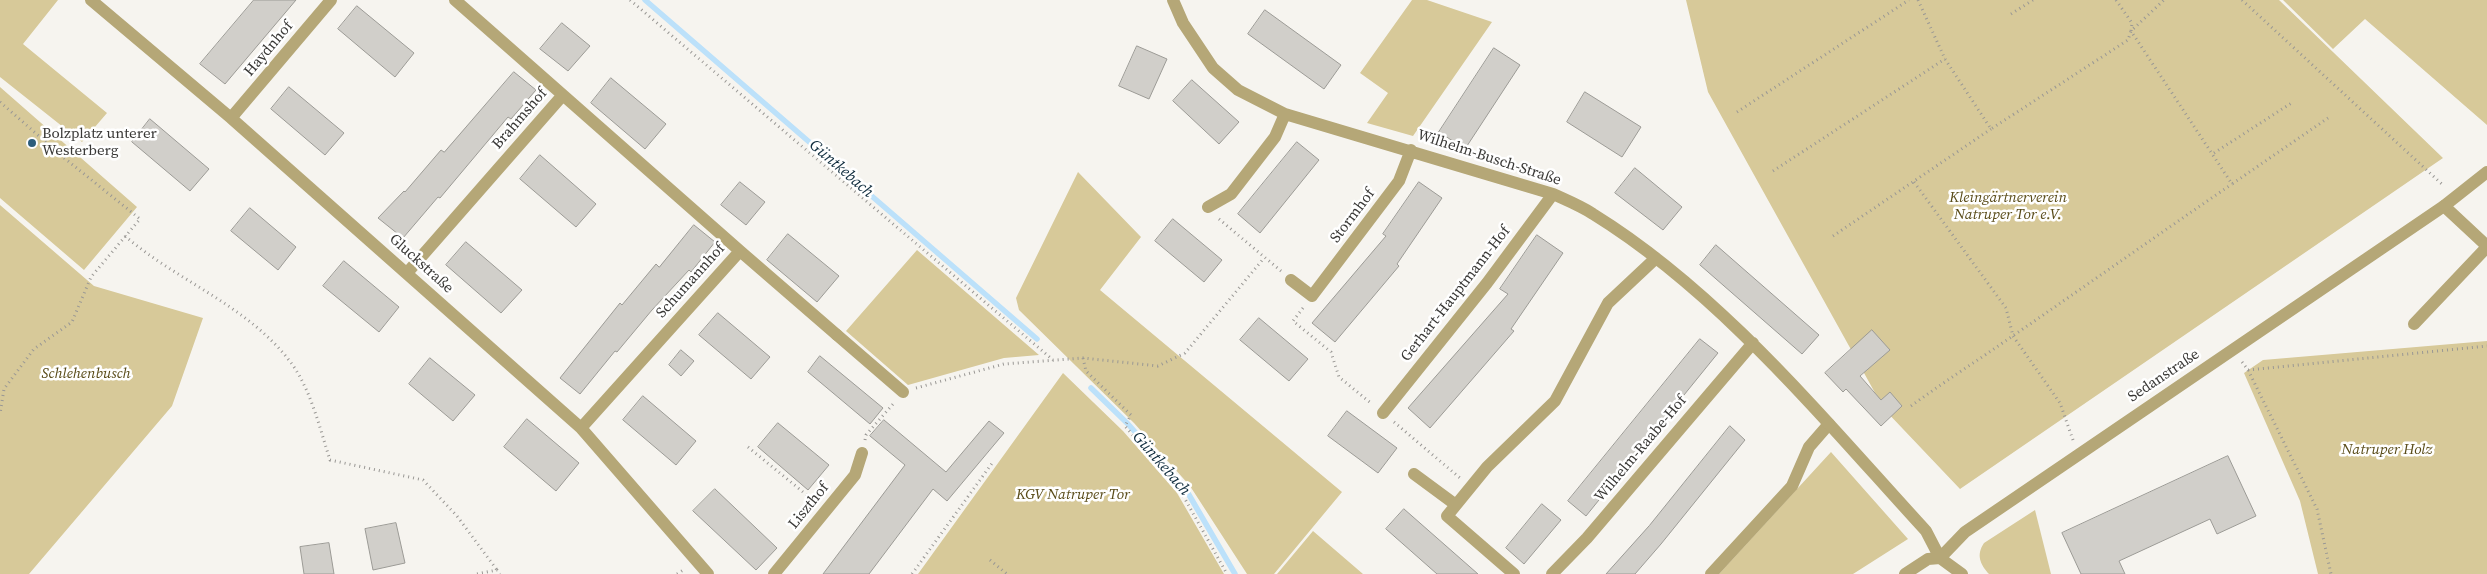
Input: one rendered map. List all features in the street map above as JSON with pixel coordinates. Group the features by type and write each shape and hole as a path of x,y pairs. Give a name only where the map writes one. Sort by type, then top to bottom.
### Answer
{"street":[{"name":"Gluckstraße","path":"91,0 231,118 581,428 708,574"},
{"name":"Haydnhof","path":"231,118 332,0"},
{"path":"455,0 562,96"},
{"name":"Wilhelm-Busch-Straße","path":"1172,0 1183,23 1213,68 1238,90 1285,114 1411,150 1552,194 1592,213 1656,258 1753,343 1926,531 1940,558"},
{"name":"Brahmshof","path":"406,273 562,96 740,251"},
{"path":"1208,207 1230,194 1274,137 1285,114"},
{"name":"Stormhof","path":"1312,296 1399,180 1411,150"},
{"name":"Sedanstraße","path":"1905,574 1928,559 1940,558 1966,532 2444,206 2487,172"},
{"name":"Gerhart-Hauptmann-Hof","path":"1383,413 1487,283 1552,194"},
{"path":"2414,324 2487,246 2444,206"},
{"name":"Schumannhof","path":"581,428 740,251 904,392"},
{"path":"1514,574 1447,516 1487,467 1555,401 1608,304 1656,258"},
{"path":"1292,280 1312,296"},
{"name":"Wilhelm-Raabe-Hof","path":"1552,574 1587,538 1753,343"},
{"path":"1711,574 1792,486 1809,447 1829,424"},
{"name":"Liszthof","path":"774,574 855,475 862,453"},
{"path":"1414,474 1456,505"},
{"path":"1940,558 1962,574"}],"path":[{"path":"630,0 1053,360"},
{"path":"1737,112 1909,0"},
{"path":"1918,0 1945,58 1991,129"},
{"path":"2011,14 2033,0"},
{"path":"1833,236 1991,129 2128,40 2132,23 2116,0"},
{"path":"2131,31 2164,0"},
{"path":"2242,0 2456,197"},
{"path":"2131,31 2214,153 2232,184"},
{"path":"1773,171 1945,58"},
{"path":"0,102 62,157 140,219 91,277 72,322 34,349 4,389 0,414"},
{"path":"2214,153 2294,102"},
{"path":"1911,406 1958,371 2013,336 2328,118"},
{"path":"1914,182 2006,308 2013,336 2060,403 2078,455"},
{"path":"862,453 866,435 904,392 1004,364 1083,358 1158,366 1185,353 1264,258 1226,227 1208,207"},
{"path":"125,236 146,253 179,272 229,308 263,334 275,347 294,368 314,409 330,460 422,480 458,516 500,574"},
{"path":"1312,296 1293,321 1330,352 1339,377 1471,487"},
{"path":"2331,574 2317,509 2248,370 2487,346"},
{"path":"1083,358 1086,371 1132,415 1125,426 1180,490 1228,574"},
{"path":"748,447 826,511"},
{"path":"912,574 993,462"},
{"path":"990,560 1007,574"},
{"path":"477,574 497,570"}],"green space":[{"path":"0,0 58,0 23,44 107,113 82,142 0,77"},
{"path":"1412,0 1427,0 1492,22 1413,136 1367,123 1388,93 1360,73"},
{"name":"Kleingärtnerverein Natruper Tor e.V.","path":"1686,0 2279,0 2443,158 1960,489 1884,409 1708,92"},
{"path":"2283,0 2487,0 2487,125 2365,19 2333,49"},
{"name":"Bolzplatz unterer Westerberg","path":"0,87 137,207 84,270 0,198"},
{"path":"1078,172 1141,237 1100,290 1342,492 1274,574 1247,574 1190,486 1134,423 1019,310 1016,298"},
{"name":"Schlehenbusch","path":"0,205 94,286 203,318 172,406 29,574 0,574"},
{"path":"917,250 1039,355 1004,358 908,385 846,331"},
{"name":"Natruper Holz","path":"2487,341 2487,574 2318,574 2300,501 2244,373 2263,360"},
{"name":"KGV Natruper Tor","path":"1063,373 1123,431 1177,493 1224,574 918,574"},
{"path":"1831,452 1908,539 1853,574 1719,574"},
{"path":"2035,510 2051,574 1989,574 1983,567 1980,559 1980,552 1984,543"},
{"path":"1313,531 1363,574 1277,574"}],"building":[{"path":"254,0 296,0 225,84 200,64"},
{"path":"357,6 414,53 395,77 338,29"},
{"path":"1265,10 1341,65 1324,89 1248,34"},
{"path":"562,23 590,46 568,71 540,49"},
{"path":"1137,46 1167,59 1149,99 1119,86"},
{"path":"1494,48 1520,65 1465,149 1439,132"},
{"path":"514,72 536,90 511,119 508,117 440,198 438,197 403,238 378,218 405,192 441,150 444,152"},
{"path":"611,78 666,124 645,149 591,103"},
{"path":"1192,80 1239,122 1219,144 1173,101"},
{"path":"289,87 344,133 325,155 271,109"},
{"path":"1585,92 1641,127 1622,157 1567,122"},
{"path":"150,119 209,169 190,191 132,142"},
{"path":"1297,142 1319,160 1260,233 1238,214"},
{"path":"540,155 596,204 576,227 520,179"},
{"path":"1635,168 1682,207 1663,230 1615,193"},
{"path":"740,182 765,202 746,225 721,205"},
{"path":"1419,182 1442,198 1397,264 1399,266 1335,342 1312,323 1386,236 1383,234"},
{"path":"250,208 296,247 278,270 231,231"},
{"path":"1173,219 1222,260 1204,282 1155,241"},
{"path":"694,225 715,242 691,272 689,270 617,352 615,351 580,394 560,378 620,303 622,305 656,264 659,267"},
{"path":"788,234 839,276 817,302 767,260"},
{"path":"1537,235 1563,253 1511,329 1514,331 1430,428 1408,408 1508,294 1500,289"},
{"path":"466,242 522,290 501,313 446,265"},
{"path":"1716,245 1819,335 1802,354 1700,265"},
{"path":"344,261 399,307 379,332 323,286"},
{"path":"718,313 770,357 751,379 699,335"},
{"path":"1259,318 1308,359 1289,381 1240,340"},
{"path":"1872,330 1890,350 1860,376 1881,400 1890,392 1902,406 1881,426 1846,389 1843,392 1825,373"},
{"path":"1700,339 1718,353 1586,516 1568,501"},
{"path":"681,350 694,361 681,376 669,365"},
{"path":"820,356 883,408 870,424 808,372"},
{"path":"430,358 475,395 453,421 409,384"},
{"path":"643,396 696,441 676,465 623,420"},
{"path":"1347,411 1397,448 1378,473 1328,436"},
{"path":"527,419 579,463 556,491 504,447"},
{"path":"884,420 946,472 989,421 1004,433 947,501 933,489 869,574 823,574 905,465 870,436"},
{"path":"778,423 829,465 808,490 758,447"},
{"path":"1730,426 1745,440 1661,544 1635,574 1606,574 1649,526"},
{"path":"2228,456 2256,516 2217,534 2210,519 2119,561 2125,574 2081,574 2062,533"},
{"path":"715,489 777,548 756,570 693,511"},
{"path":"1542,504 1561,520 1524,564 1506,548"},
{"path":"1404,509 1478,574 1437,574 1386,529"},
{"path":"396,523 405,563 373,570 365,529"},
{"path":"329,543 334,574 304,574 300,547"}],"waterway":[{"name":"Güntkebach","path":"645,0 1037,339"},
{"name":"Güntkebach","path":"1091,388 1128,424 1185,488 1235,574"}],"place":[{"name":"Bolzplatz unterer Westerberg","path":"32,143"}]}
